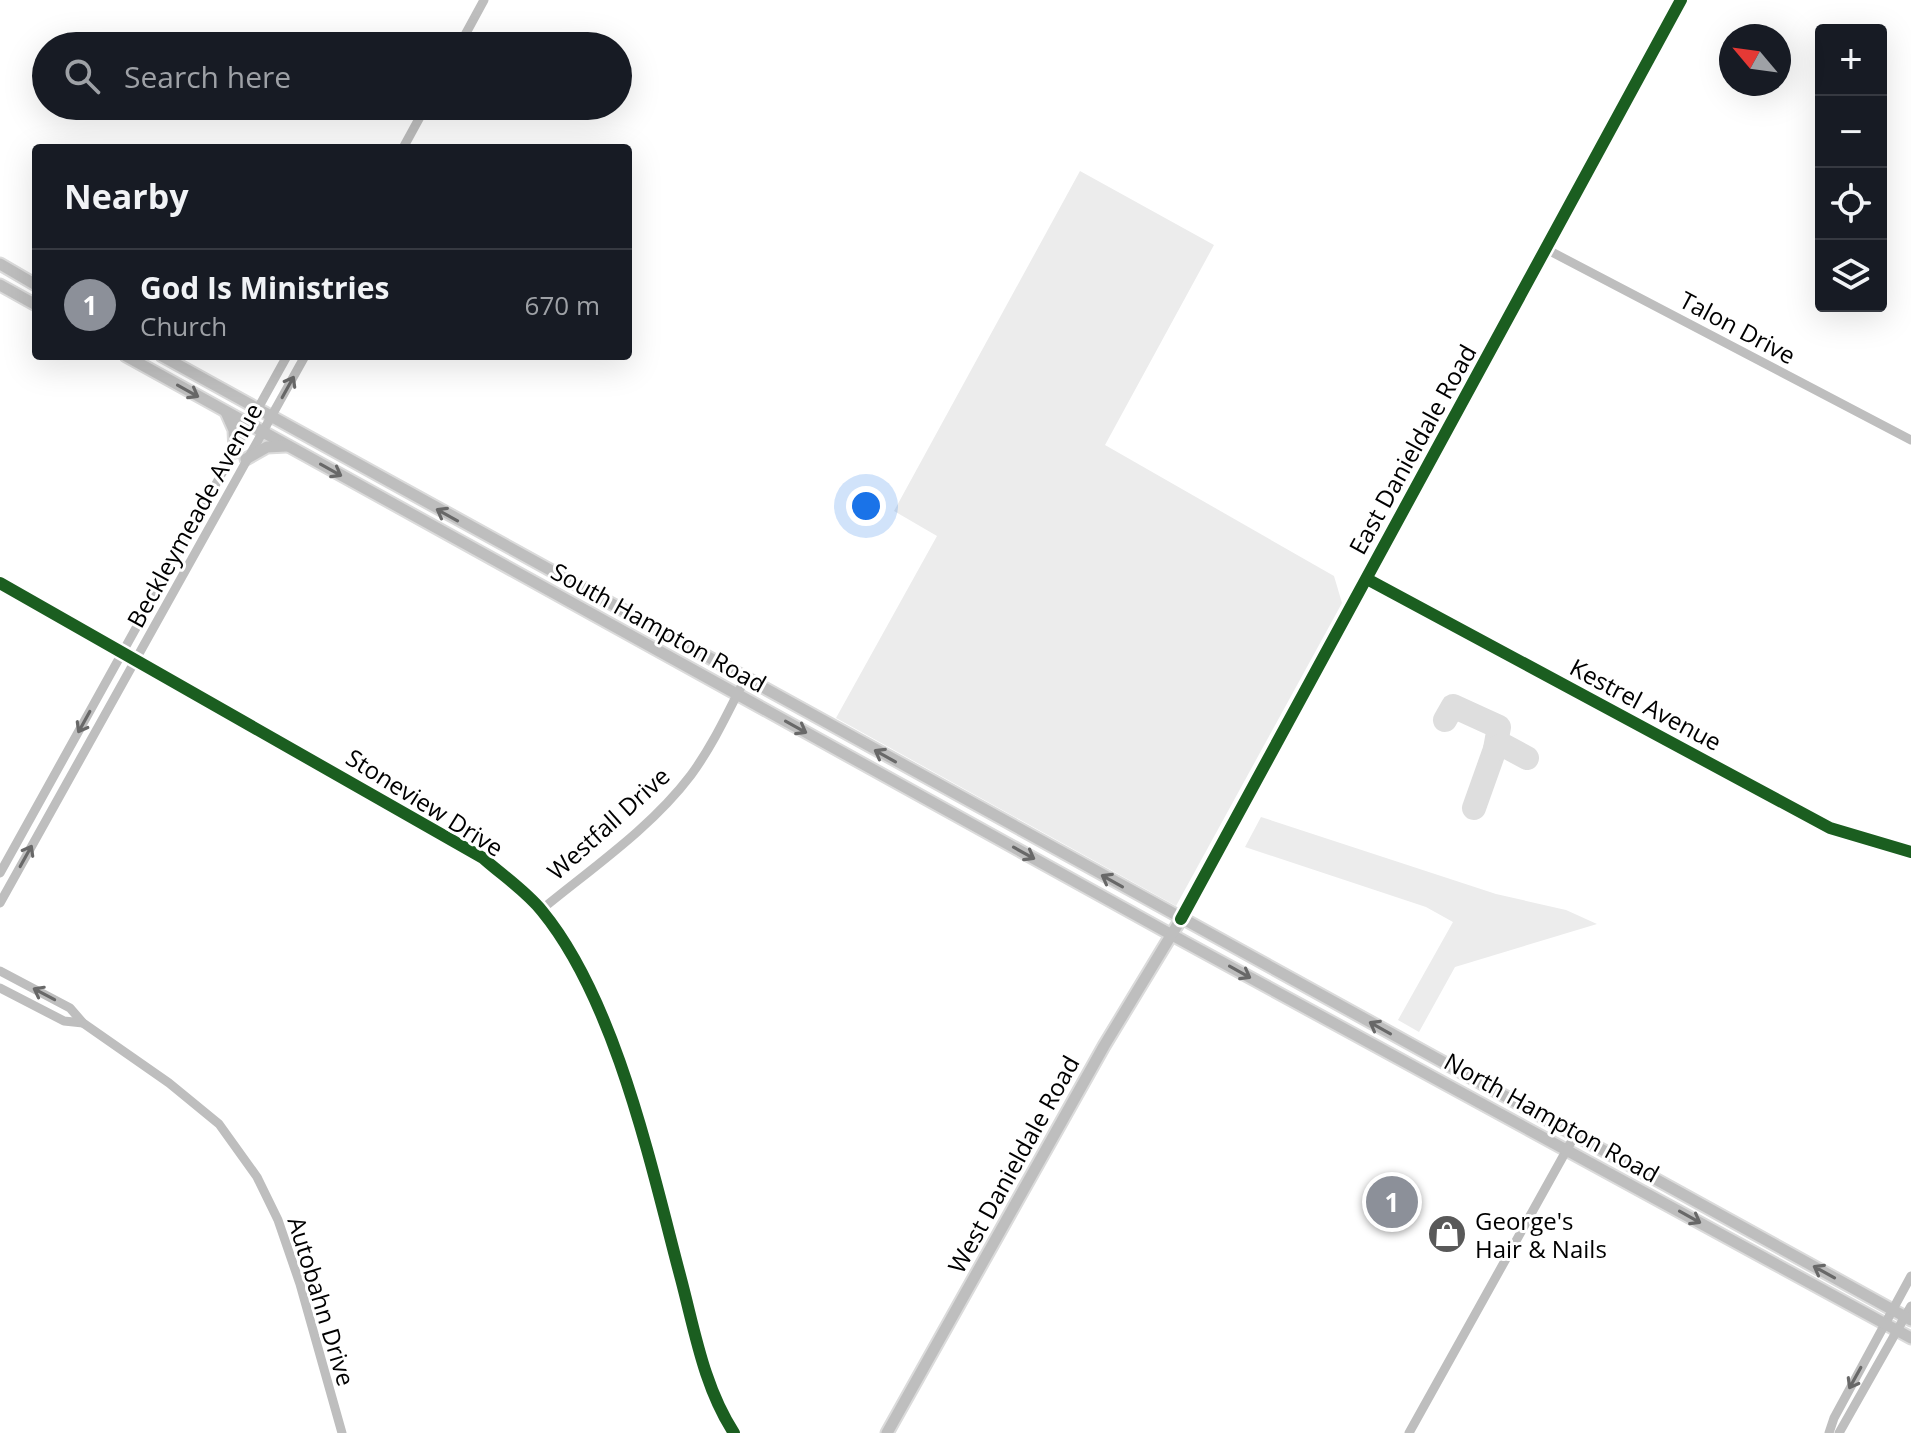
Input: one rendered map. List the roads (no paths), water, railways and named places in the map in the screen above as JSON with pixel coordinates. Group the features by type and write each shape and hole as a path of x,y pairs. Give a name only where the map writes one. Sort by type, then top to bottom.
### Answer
{"main road":[{"path":"0,264 32,283"},
{"path":"0,285 32,303"},
{"name":"South Hampton Road","path":"133,360 1172,935"},
{"name":"South Hampton Road","path":"169,360 1181,919"},
{"path":"225,412 234,430 235,452"},
{"path":"246,459 267,447 287,446"},
{"path":"950,812 959,797"},
{"name":"West Danieldale Road","path":"887,1433 1104,1046 1181,919"},
{"name":"North Hampton Road","path":"1181,919 1893,1310 1909,1314"},
{"name":"North Hampton Road","path":"1172,935 1911,1338"},
{"path":"1346,1029 1355,1015"},
{"path":"1464,1094 1473,1080"}],"street":[{"path":"467,32 484,0"},
{"name":"East Danieldale Road","path":"1181,919 1681,0"},
{"path":"405,144 418,120"},
{"name":"Talon Drive","path":"1546,249 1911,440"},
{"name":"Beckleymeade Avenue","path":"0,873 285,360"},
{"name":"Beckleymeade Avenue","path":"0,903 303,360"},
{"name":"Kestrel Avenue","path":"1367,579 1830,828 1911,852"},
{"name":"Stoneview Drive","path":"0,583 483,858 541,910 583,973 606,1027 654,1181 710,1390 734,1433"},
{"name":"Westfall Drive","path":"541,910 660,810 712,744 745,679"},
{"path":"39,802 52,809"},
{"name":"Autobahn Drive","path":"0,971 70,1008 83,1023 169,1083 219,1124 257,1177 278,1220 300,1284 342,1433"},
{"name":"Autobahn Drive","path":"0,988 64,1021 83,1023"},
{"path":"1409,1433 1575,1135"},
{"path":"1829,1433 1911,1276"},
{"path":"1839,1433 1909,1314"}],"place":[{"name":"God Is Ministries","path":"1392,1202"},
{"name":"George's Hair & Nails","path":"1447,1234"}]}
